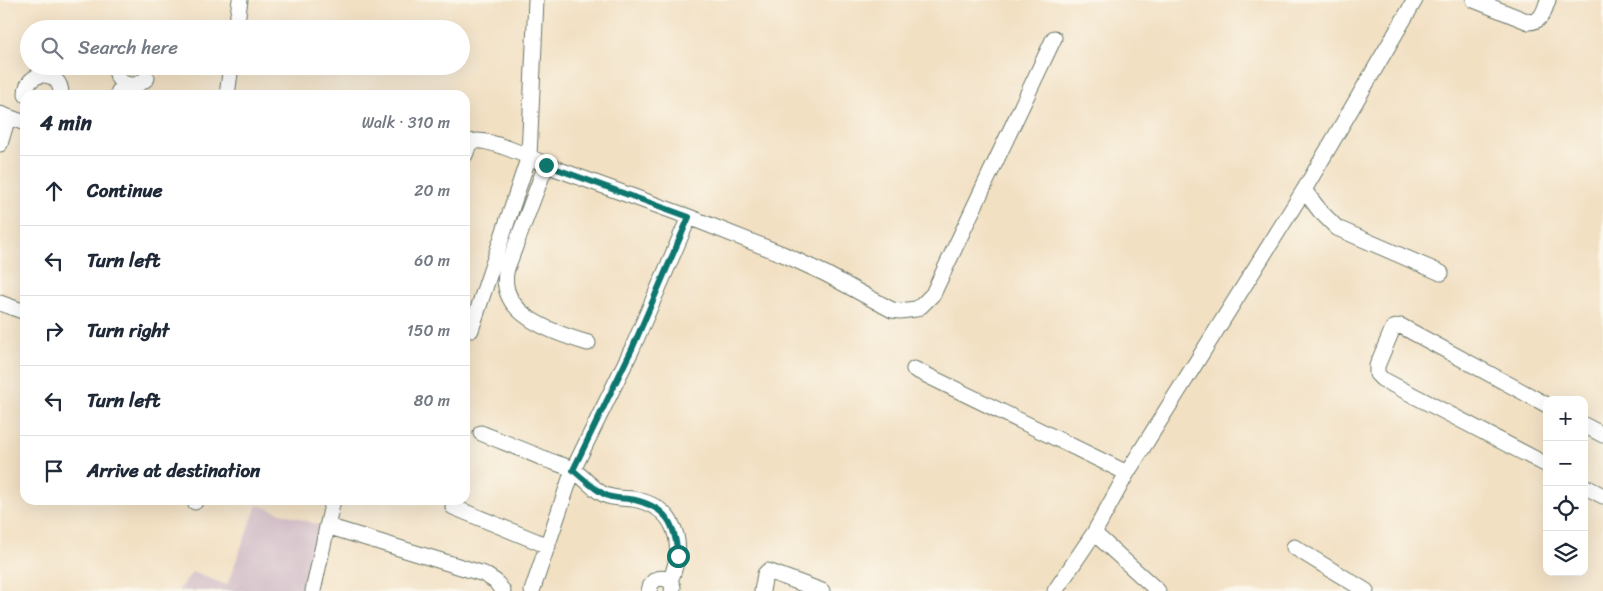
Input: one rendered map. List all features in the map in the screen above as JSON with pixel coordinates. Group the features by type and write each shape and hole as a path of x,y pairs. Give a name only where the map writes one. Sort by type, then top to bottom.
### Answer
{"street":[{"path":"237,20 240,0"},
{"path":"471,330 529,156 536,0"},
{"path":"1055,591 1094,533 1128,474 1304,190 1415,0"},
{"path":"1474,0 1529,22 1534,22 1540,18 1548,0"},
{"path":"470,144 475,140 484,141 529,156 546,165 689,217 806,264 892,310 916,309 929,299 950,259 1054,38"},
{"path":"27,90 31,80 37,76 44,75 51,76 57,80 60,90"},
{"path":"117,75 120,89 142,83 146,75"},
{"path":"228,90 230,75"},
{"path":"0,144 4,116 20,121"},
{"path":"546,165 507,268 506,289 515,305 543,328 588,344"},
{"path":"1304,190 1320,211 1337,228 1441,273"},
{"path":"532,591 573,470 632,349 689,217"},
{"path":"0,303 20,310"},
{"path":"1543,403 1401,326 1393,328 1377,366 1377,374 1382,379 1543,463"},
{"path":"914,370 1128,474"},
{"path":"1588,427 1603,435"},
{"path":"481,433 573,470 605,495 634,500 654,508 664,515 675,530 678,556 671,586"},
{"path":"1588,488 1603,496"},
{"path":"313,591 332,505"},
{"path":"453,507 548,546"},
{"path":"327,526 484,574 495,581 503,591"},
{"path":"1094,533 1158,591"},
{"path":"1294,547 1366,591"},
{"path":"762,591 765,574 768,571 814,589"},
{"path":"649,591 650,585 657,578 662,577 671,586"}],"shaded area":[{"path":"257,505 322,526 301,591 178,591 192,572 227,585"}],"route":[{"path":"546,165 689,217 632,349 573,470 605,495 643,503 664,515 675,530 678,556"}]}
